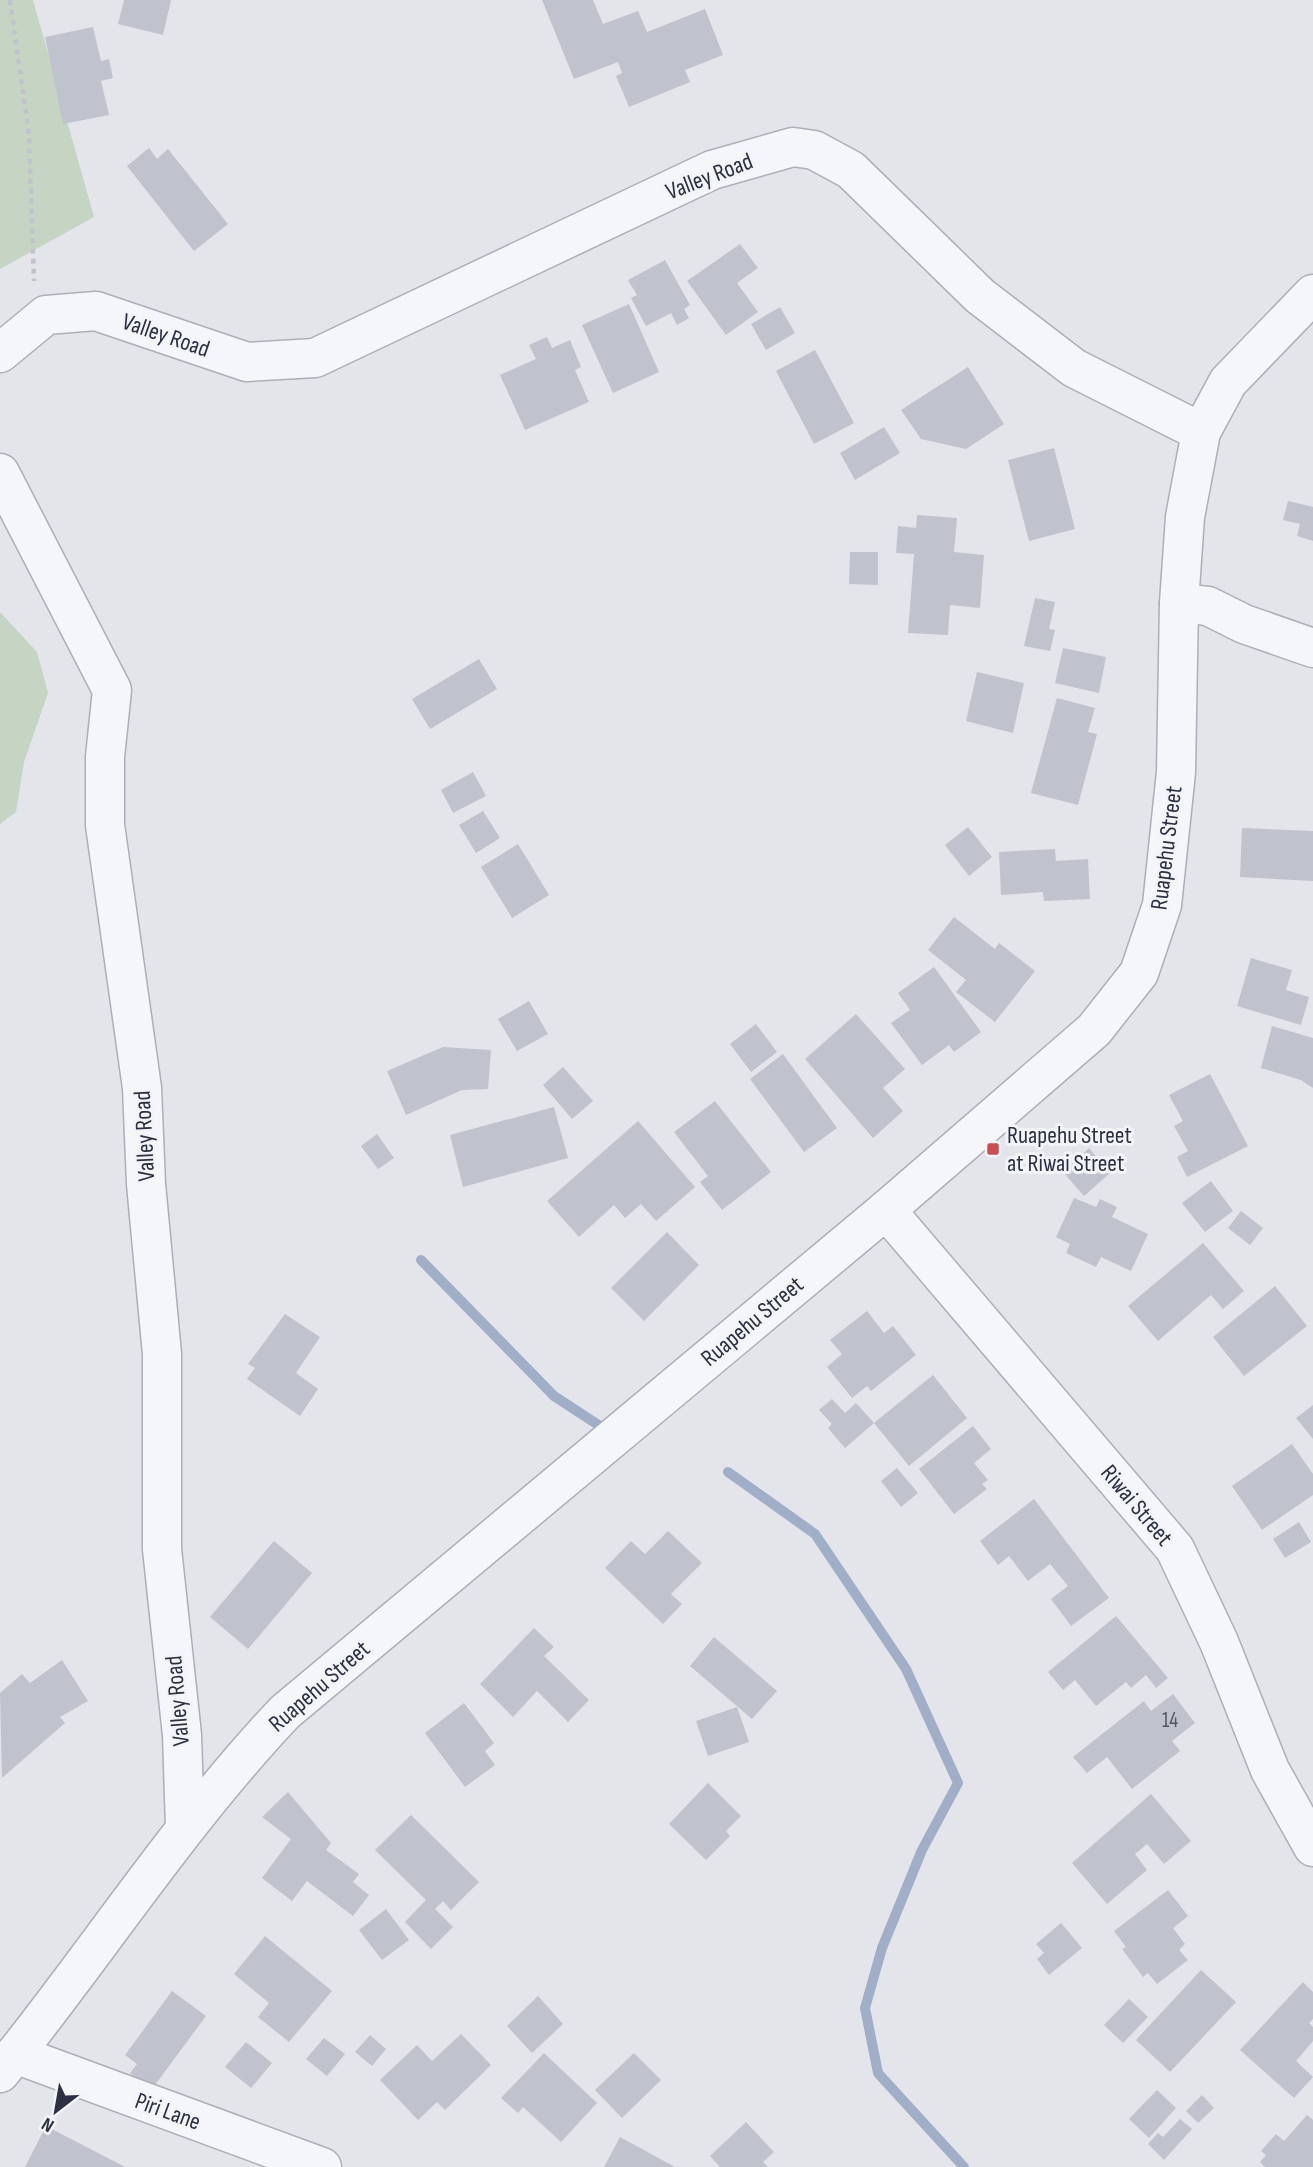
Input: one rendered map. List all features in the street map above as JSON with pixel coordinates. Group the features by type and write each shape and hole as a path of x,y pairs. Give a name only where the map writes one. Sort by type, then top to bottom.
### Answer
{"street":[{"name":"Valley Road","path":"46,315 96,311 247,362 315,358 712,170 793,147 814,150 850,170 980,296 1074,368 1201,432"},
{"path":"1201,432 1228,382 1313,294"},
{"path":"0,353 46,315"},
{"name":"Ruapehu Street","path":"8,2063 185,1827 234,1766 285,1712 886,1210 1094,1030 1139,973 1162,905 1176,772 1179,603 1185,517 1201,432"},
{"name":"Valley Road","path":"0,473 111,690 105,757 105,825 142,1088 146,1184 162,1354 162,1549 181,1735 185,1827"},
{"path":"1179,603 1208,606 1244,624 1313,648"},
{"name":"Riwai Street","path":"886,1210 1175,1549 1220,1642 1270,1770 1313,1847"},
{"name":"Piri Lane","path":"8,2063 322,2167"}],"path":[{"path":"10,0 29,135 35,294 46,315"}],"green space":[{"path":"0,0 33,0 94,217 0,269"},
{"path":"0,612 37,652 48,693 24,762 16,812 0,824"}],"building":[{"path":"124,0 171,0 163,35 118,24"},
{"path":"542,0 593,0 603,24 638,11 647,32 705,9 723,55 685,70 690,82 629,107 616,76 622,73 618,62 574,79"},
{"path":"93,27 101,61 109,59 113,78 101,81 109,115 63,124 45,37"},
{"path":"149,148 157,159 168,149 228,224 194,251 127,166"},
{"path":"740,244 758,268 737,283 758,312 726,335 687,281"},
{"path":"665,260 690,305 684,309 689,318 677,325 671,313 646,326 631,298 637,295 628,280"},
{"path":"629,304 659,372 613,393 582,325"},
{"path":"780,307 795,333 766,350 751,324"},
{"path":"547,337 552,348 570,340 581,367 575,370 589,402 525,430 500,375 536,359 529,345"},
{"path":"815,350 854,423 814,444 776,371"},
{"path":"968,367 1004,424 966,449 921,439 901,410"},
{"path":"884,427 900,453 855,480 840,453"},
{"path":"1054,448 1075,529 1029,541 1008,460"},
{"path":"1288,501 1313,507 1313,541 1297,536 1300,524 1283,520"},
{"path":"917,515 957,518 954,552 984,555 980,608 950,605 948,635 908,633 914,554 896,553 898,526 916,528"},
{"path":"850,552 878,552 878,585 849,584"},
{"path":"1035,598 1055,602 1049,629 1055,630 1050,651 1024,646"},
{"path":"1063,648 1106,657 1099,693 1055,683"},
{"path":"479,659 497,689 430,729 412,699"},
{"path":"977,672 1024,683 1013,733 966,721"},
{"path":"1057,698 1095,708 1088,732 1097,734 1078,805 1031,793"},
{"path":"473,772 486,796 453,813 441,790"},
{"path":"483,811 500,838 476,853 459,825"},
{"path":"968,827 992,857 969,876 945,845"},
{"path":"1242,828 1313,831 1313,881 1240,877"},
{"path":"518,844 549,895 512,918 481,867"},
{"path":"1055,849 1056,861 1088,859 1090,899 1044,901 1043,892 1001,895 999,852"},
{"path":"954,917 995,949 999,943 1035,971 995,1022 956,992 966,980 928,950"},
{"path":"1251,958 1292,970 1286,990 1309,997 1301,1025 1237,1006"},
{"path":"934,967 981,1032 954,1052 949,1045 922,1065 891,1023 910,1010 898,993"},
{"path":"529,1001 548,1034 517,1051 498,1019"},
{"path":"856,1014 905,1069 883,1088 903,1111 873,1138 805,1059"},
{"path":"756,1024 777,1052 751,1072 730,1044"},
{"path":"1272,1026 1313,1038 1313,1088 1301,1080 1261,1068"},
{"path":"443,1047 491,1050 488,1089 462,1090 406,1115 387,1071"},
{"path":"783,1054 837,1128 804,1152 750,1079"},
{"path":"563,1067 593,1101 572,1119 543,1085"},
{"path":"1210,1074 1248,1146 1187,1177 1177,1157 1188,1151 1174,1126 1183,1121 1169,1095"},
{"path":"715,1101 771,1172 722,1210 700,1182 708,1176 674,1132"},
{"path":"554,1107 568,1158 463,1187 450,1135"},
{"path":"638,1121 695,1187 656,1221 641,1204 625,1218 614,1205 579,1237 547,1201"},
{"path":"377,1134 394,1158 378,1169 361,1146"},
{"path":"1089,1148 1110,1173 1084,1196 1063,1172"},
{"path":"1211,1181 1233,1211 1205,1232 1182,1203"},
{"path":"1074,1198 1096,1207 1100,1199 1117,1207 1112,1217 1148,1234 1131,1271 1101,1257 1096,1267 1066,1253 1070,1244 1056,1237"},
{"path":"1241,1211 1263,1228 1250,1245 1228,1228"},
{"path":"667,1232 699,1265 644,1321 611,1288"},
{"path":"1203,1243 1244,1291 1223,1309 1211,1295 1158,1341 1128,1306"},
{"path":"1275,1286 1307,1326 1244,1376 1213,1337"},
{"path":"867,1311 884,1333 893,1326 916,1355 871,1391 867,1386 852,1398 827,1367 842,1354 830,1340"},
{"path":"285,1314 320,1337 296,1373 318,1389 300,1416 247,1379 255,1368 248,1364"},
{"path":"933,1375 967,1418 909,1466 874,1423"},
{"path":"832,1399 845,1413 856,1403 874,1423 845,1448 828,1428 832,1424 819,1410"},
{"path":"1313,1405 1313,1439 1296,1418"},
{"path":"973,1426 991,1449 974,1463 988,1480 982,1484 987,1489 954,1514 919,1469"},
{"path":"1292,1444 1313,1474 1313,1495 1262,1530 1232,1486"},
{"path":"897,1468 918,1493 901,1507 881,1481"},
{"path":"1034,1499 1109,1598 1071,1626 1051,1599 1068,1586 1050,1564 1028,1581 1009,1556 998,1565 980,1541"},
{"path":"1299,1522 1311,1542 1285,1558 1273,1539"},
{"path":"668,1531 702,1563 671,1594 682,1604 663,1624 605,1568 631,1541 645,1554"},
{"path":"274,1541 312,1573 248,1649 210,1617"},
{"path":"1116,1616 1168,1678 1156,1688 1146,1675 1131,1688 1126,1682 1096,1706 1075,1680 1063,1690 1048,1672"},
{"path":"534,1628 554,1647 544,1656 589,1700 568,1722 537,1691 513,1717 480,1684"},
{"path":"714,1637 777,1691 752,1719 690,1666"},
{"path":"62,1660 88,1701 60,1717 65,1723 2,1778 0,1693 22,1674 30,1683"},
{"path":"1173,1694 1195,1723 1172,1741 1180,1751 1132,1789 1107,1757 1087,1773 1073,1757 1144,1701 1151,1711"},
{"path":"464,1703 494,1743 485,1751 495,1765 465,1787 425,1733"},
{"path":"737,1707 749,1742 708,1756 696,1721"},
{"path":"708,1783 741,1816 726,1831 730,1836 706,1860 669,1824"},
{"path":"288,1792 331,1843 326,1850 359,1874 353,1882 369,1895 353,1916 307,1881 292,1901 262,1878 291,1839 262,1817"},
{"path":"1151,1794 1191,1841 1164,1864 1147,1844 1135,1854 1147,1870 1107,1904 1072,1863"},
{"path":"411,1815 479,1882 451,1910 443,1901 435,1909 453,1927 431,1949 405,1922 426,1900 375,1850"},
{"path":"1168,1890 1188,1916 1173,1928 1185,1944 1179,1950 1188,1960 1157,1984 1148,1973 1143,1977 1122,1949 1126,1947 1114,1931"},
{"path":"386,1909 409,1940 382,1960 359,1930"},
{"path":"1061,1923 1082,1948 1049,1975 1037,1959 1044,1953 1036,1944"},
{"path":"265,1936 332,1991 289,2042 258,2017 269,2003 234,1974"},
{"path":"1201,1970 1236,2002 1170,2072 1136,2040"},
{"path":"1303,1982 1313,1992 1313,2019 1309,2023 1313,2027 1313,2041 1296,2061 1313,2077 1294,2098 1240,2050"},
{"path":"172,1991 206,2016 152,2089 130,2073 137,2064 125,2055"},
{"path":"538,1996 563,2024 532,2053 507,2026"},
{"path":"1129,1999 1148,2017 1123,2043 1104,2025"},
{"path":"461,2034 491,2065 445,2110 437,2102 418,2120 380,2080 417,2045 432,2061"},
{"path":"370,2035 386,2049 372,2066 355,2052"},
{"path":"324,2038 345,2054 327,2076 306,2059"},
{"path":"246,2042 272,2063 251,2088 225,2067"},
{"path":"544,2053 597,2103 561,2142 523,2107 518,2113 501,2098"},
{"path":"634,2053 661,2080 622,2118 595,2090"},
{"path":"1157,2090 1176,2108 1149,2138 1129,2119"},
{"path":"1202,2095 1214,2108 1198,2123 1186,2111"},
{"path":"1307,2115 1313,2120 1313,2167 1265,2167 1260,2162 1266,2155 1261,2151 1276,2134 1284,2141"},
{"path":"1180,2119 1192,2129 1164,2160 1148,2144 1158,2133 1163,2137"},
{"path":"746,2122 774,2152 763,2162 768,2167 720,2167 710,2156"},
{"path":"46,2126 125,2167 25,2167"},
{"path":"620,2137 675,2167 604,2167"}],"waterway":[{"path":"421,1260 554,1396 603,1428"},
{"path":"728,1472 815,1534 906,1669 958,1783 922,1850 882,1948 865,2008 878,2073 964,2167"}],"place":[{"name":"Ruapehu Street at Riwai Street","path":"993,1149"}]}
